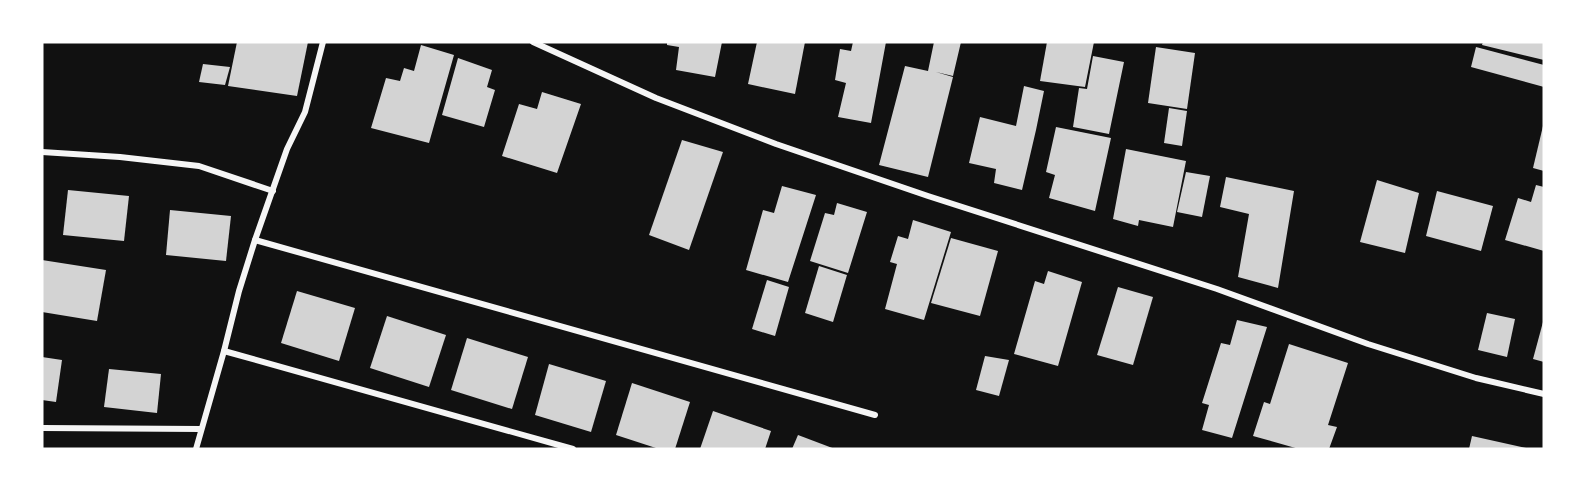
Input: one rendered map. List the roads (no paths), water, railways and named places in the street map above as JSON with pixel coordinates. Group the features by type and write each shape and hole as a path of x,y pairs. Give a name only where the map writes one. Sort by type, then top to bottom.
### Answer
{"street":[{"path":"196,449 239,291 287,149 305,112 322,42"},
{"path":"533,42 656,98 776,144 1217,289 1368,344 1476,378 1544,394"},
{"path":"42,152 120,157 199,166 273,191"},
{"path":"255,240 875,416"},
{"path":"224,351 573,449"},
{"path":"42,428 201,429"}]}
